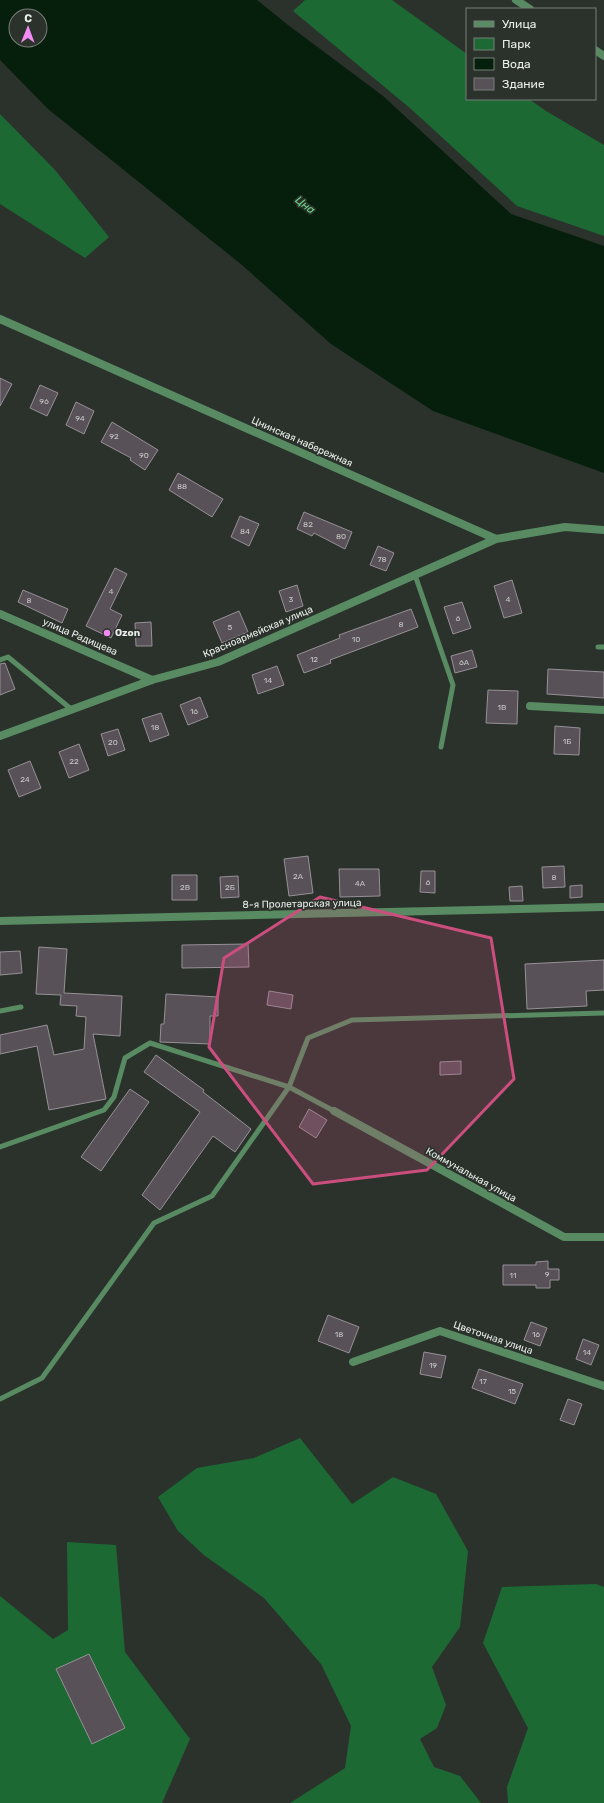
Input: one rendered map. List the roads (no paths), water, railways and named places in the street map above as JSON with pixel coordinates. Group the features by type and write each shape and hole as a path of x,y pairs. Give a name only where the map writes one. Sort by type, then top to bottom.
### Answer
{"street":[{"path":"516,0 528,8"},
{"name":"Цнинская набережная","path":"0,320 496,539"},
{"path":"496,539 565,527 604,530"},
{"name":"Красноармейская улица","path":"0,736 152,680 218,662 496,539"},
{"name":"улица Радищева","path":"0,614 152,680"},
{"path":"530,706 604,710"},
{"name":"8-я Пролетарская улица","path":"0,921 604,907"},
{"name":"Коммунальная улица","path":"334,1111 564,1237 604,1237"},
{"name":"Цветочная улица","path":"353,1362 440,1331 604,1386"}],"lane":[{"path":"415,575 453,685 442,747"},
{"path":"0,660 8,657 71,710"},
{"path":"0,1011 21,1007"},
{"path":"0,1399 42,1378 154,1223 212,1196 289,1087 308,1038 352,1020 604,1013"},
{"path":"0,1147 104,1110 114,1097 125,1058 150,1043 289,1087 334,1111"}],"water":[{"name":"Цна","path":"0,0 257,0 383,96 511,214 604,246 604,473 433,411 331,344 242,265 48,109 0,60"}],"place":[{"name":"Ozon","path":"107,633"}]}
